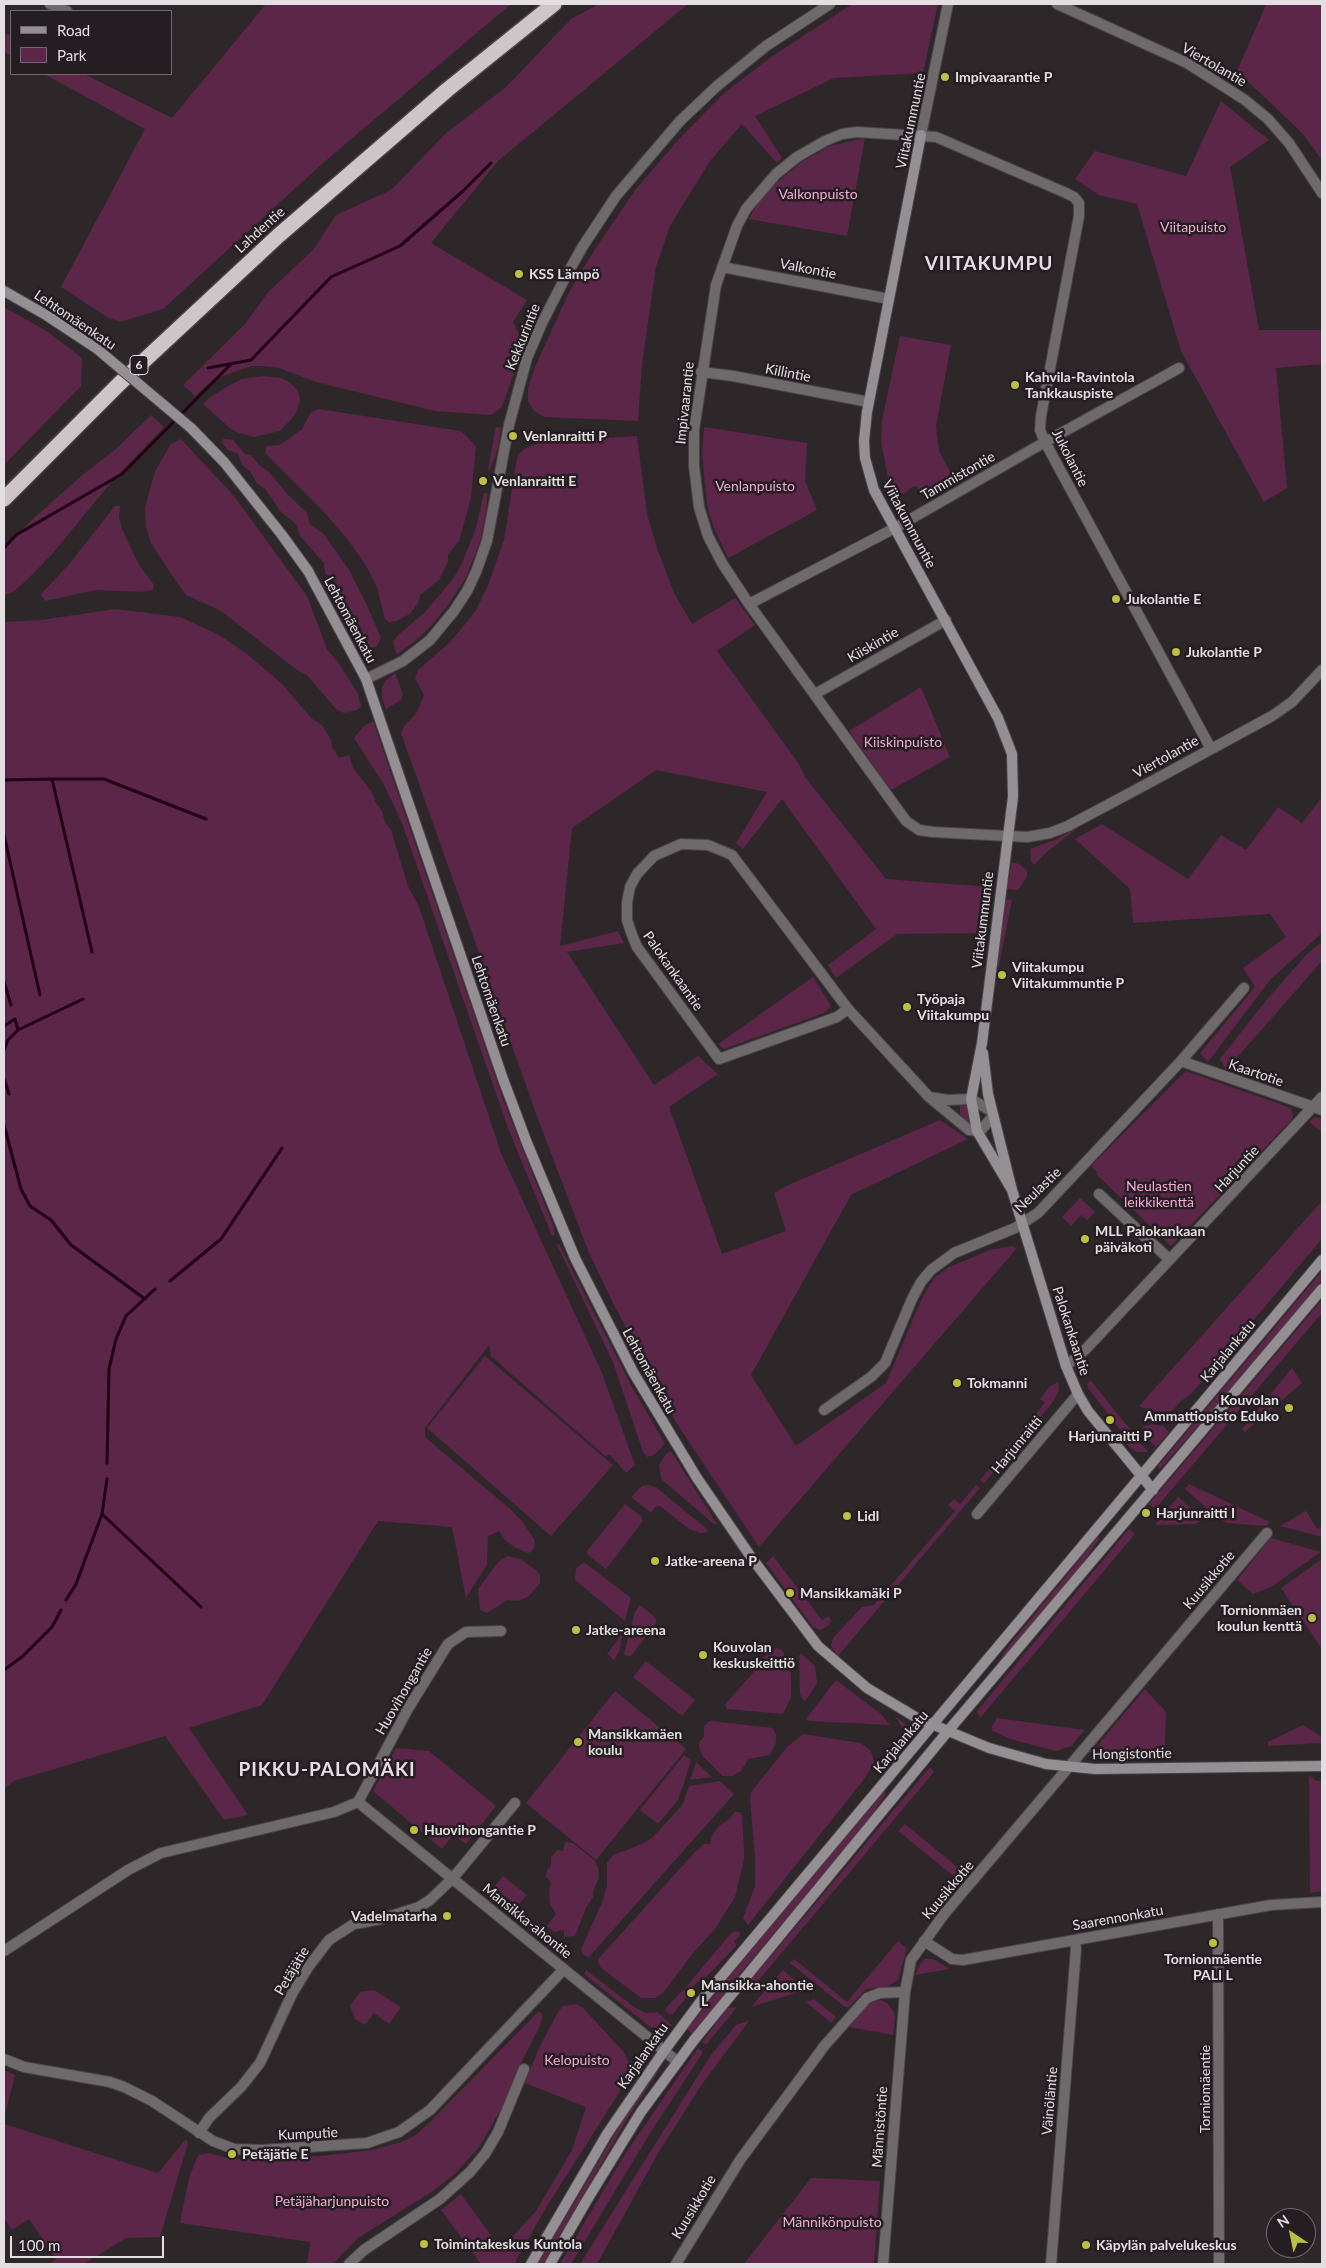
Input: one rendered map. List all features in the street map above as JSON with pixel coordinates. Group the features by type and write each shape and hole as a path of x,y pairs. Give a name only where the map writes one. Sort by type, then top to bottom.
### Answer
{"highway":[{"name":"Lahdentie","path":"4,498 119,384 278,236 447,90 554,4"}],"street":[{"path":"50,4 65,10"},
{"name":"Kekkurintie","path":"366,679 403,661 430,640 454,611 467,591 487,541 509,425 527,358 565,278 583,246 616,196 680,121 718,86 766,46 830,4"},
{"name":"Viitakummuntie","path":"948,4 869,402 864,441 865,458 874,490 998,718 1009,742 1014,766 1014,784 982,1043 971,1099 977,1131"},
{"name":"Viertolantie","path":"1057,4 1187,63 1245,100 1280,132 1310,172 1322,193"},
{"name":"Impivaarantie","path":"921,135 857,132 842,134 797,157 776,174 756,195 737,226 716,285 701,372 694,430 694,466 699,507 715,551 749,604 906,821 919,830 1008,835"},
{"name":"Jukolantie","path":"921,135 936,137 1066,193 1079,202 1079,216 1040,416 1040,430 1211,749"},
{"name":"Valkontie","path":"722,267 889,299"},
{"name":"Lehtomäenkatu","path":"4,291 46,315 96,348 192,428 224,462 308,571 366,679 527,1143 575,1258 649,1400 697,1478 751,1557 818,1646 866,1688 917,1718 948,1731"},
{"name":"Tammistontie","path":"749,604 895,528 1179,368"},
{"name":"Killintie","path":"701,372 733,376 869,402"},
{"name":"Kiiskintie","path":"815,694 946,620"},
{"name":"Viertolantie","path":"1008,835 1038,837 1068,826 1272,716 1292,702 1322,670"},
{"name":"Palokankaantie","path":"848,1009 837,1017 719,1059 637,948 627,920 630,887 637,874 654,856 681,844 708,845 732,855 848,1009 929,1097 968,1130 977,1131 1012,1190"},
{"name":"Neulastie","path":"824,1410 872,1377 885,1363 912,1299 921,1282 936,1265 954,1253 1024,1224 1038,1213 1181,1061 1244,988"},
{"name":"Viitakummuntie","path":"982,1043 992,1114"},
{"name":"Kaartotie","path":"1181,1061 1318,1109"},
{"path":"929,1097 948,1100 971,1099 992,1114 988,1125 977,1131"},
{"name":"Harjuntie","path":"1066,1366 1080,1356 1169,1259 1318,1109 1322,1097"},
{"name":"Palokankaantie","path":"992,1114 1012,1190 1066,1366 1078,1394 1102,1429 1153,1490"},
{"path":"1098,1194 1169,1259"},
{"name":"Karjalankatu","path":"531,2264 607,2134 664,2051 702,2001 1140,1475 1322,1260"},
{"name":"Karjalankatu","path":"550,2264 641,2112 678,2062 948,1731 1322,1290"},
{"name":"Harjunraitti","path":"978,1514 1078,1394"},
{"name":"Kuusikkotie","path":"676,2264 716,2196 756,2136 848,2017 860,2003 872,1994 904,1992 911,1960 924,1941 1068,1767 1267,1533"},
{"name":"Huovihongantie","path":"358,1802 409,1707 448,1644 466,1632 501,1631"},
{"name":"Hongistontie","path":"948,1731 1005,1754 1068,1767 1095,1769 1322,1766"},
{"path":"4,1951 128,1870 161,1853 334,1812 358,1802"},
{"name":"Mansikka-ahontie","path":"358,1802 454,1878 678,2062"},
{"name":"Petäjätie","path":"199,2133 209,2118 241,2087 260,2064 293,1992 308,1966 329,1940 354,1924 381,1918 425,1904 439,1894 515,1803"},
{"name":"Saarennonkatu","path":"924,1941 946,1956 957,1960 1271,1905 1322,1902"},
{"name":"Torniomäentie","path":"1218,1914 1219,2264"},
{"name":"Väinöläntie","path":"1051,2264 1076,1949 1075,1940"},
{"name":"Kumputie","path":"4,2059 24,2067 110,2082 124,2087 152,2101 199,2133 224,2146 247,2150 367,2143 399,2132 430,2110 564,1969"},
{"name":"Männistöntie","path":"883,2264 904,1992"},
{"path":"349,2264 364,2250 440,2199 470,2172 485,2154 498,2132 524,2069"}],"green space":[{"path":"266,4 511,4 323,163 163,309 120,322 107,317 61,287 145,129 46,75 86,75 172,118"},
{"path":"599,4 688,4 498,161 431,243 527,300 513,322 517,331 526,339 502,407 491,415 435,411 316,382 279,368 262,366 251,366 223,376 207,385 195,396 183,385 245,324 269,291 313,250 336,215 394,187 445,134 506,87 571,19"},
{"path":"852,4 938,4 923,73 834,78 755,116 782,158 777,163 742,124 710,161 670,226 656,267 642,364 638,421 544,417 534,411 528,401 528,388 535,367 569,292 595,249 636,189 679,139 723,94 771,57"},
{"path":"1265,4 1322,4 1322,160 1303,134 1237,71"},
{"path":"4,33 10,36 10,55 4,52"},
{"name":"Viitapuisto","path":"1221,101 1269,140 1230,167 1259,330 1322,330 1322,364 1276,368 1287,488 1264,502 1181,351 1137,204 1099,195 1075,179 1095,151 1186,176"},
{"name":"Valkonpuisto","path":"865,138 847,236 749,219 760,199 768,190 800,163 830,146"},
{"path":"4,307 48,332 82,358 81,386 4,465"},
{"path":"900,336 951,345 936,426 939,451 954,479 926,493 921,493 917,486 910,488 906,493 896,495 890,488 881,442 882,420"},
{"path":"264,376 281,378 288,381 297,389 299,395 300,401 295,415 280,431 254,437 239,433 231,429 203,404 209,398 242,379"},
{"path":"319,409 461,431 476,446 471,498 459,541 448,554 448,562 439,580 420,595 418,603 410,614 396,621 389,622 385,619 377,587 365,564 348,540 323,511 265,453 267,446 280,445 302,429 311,412"},
{"path":"151,415 164,427 108,486 53,553 13,592 4,595 4,548 35,517 80,477 117,448"},
{"path":"496,427 501,428 498,448 490,470 488,469"},
{"name":"Venlanpuisto","path":"704,427 807,443 805,481 817,510 728,558 713,526 707,504 702,454"},
{"path":"637,436 647,514 658,551 675,595 692,624 735,598 755,625 717,651 799,764 805,777 886,879 990,887 983,933 897,934 836,978 828,965 876,929 782,799 743,849 736,843 767,792 656,770 572,828 560,946 618,931 624,943 567,952 654,1085 698,1056 718,1074 669,1107 722,1254 786,1231 774,1193 786,1186 940,1120 968,1139 851,1195 751,1375 796,1446 886,1383 923,1296 935,1277 949,1267 990,1250 1012,1246 1017,1248 759,1547 677,1424 614,1305 589,1253 538,1119 401,733 404,726 416,714 424,695 415,678 418,670 449,643 462,628 476,610 487,588 504,540 517,458 520,453 526,448 541,442"},
{"path":"181,439 234,496 307,596 327,649 340,665 358,694 361,706 357,710 344,713 336,709 308,676 297,670 221,611 186,595 171,574 151,543 146,527 145,508 155,471 171,444"},
{"path":"223,439 233,440 245,454 252,456 307,513 310,525 323,533 349,570 366,603 381,638 377,646 372,648 364,640 361,628 334,581 325,573 324,563 300,536 296,524 281,512 266,490 256,482 250,471 242,465 238,454 228,450 222,443"},
{"path":"484,493 487,493 487,506 480,542 465,579 431,626 414,642 397,654 393,643 396,637 425,612 453,579 462,563 475,531"},
{"path":"115,506 120,506 119,517 122,529 139,565 154,585 153,590 141,592 96,590 45,601 41,594 70,563"},
{"path":"115,609 180,617 219,635 246,653 283,685 311,718 322,725 339,758 349,755 353,768 371,791 382,811 385,823 391,830 408,886 419,907 501,1153 602,1373 635,1465 626,1473 610,1455 605,1456 491,1356 489,1345 425,1428 425,1437 510,1509 522,1521 534,1539 535,1546 531,1552 527,1553 506,1541 499,1531 488,1536 487,1565 466,1598 452,1527 378,1521 262,1705 189,1728 248,1815 224,1820 165,1736 14,1781 4,1789 4,622 41,620"},
{"path":"395,673 403,694 401,700 386,709 382,698 382,687 386,680"},
{"name":"Kiiskinpuisto","path":"921,687 950,757 891,790 849,731"},
{"path":"373,721 504,1102 553,1225 555,1235 552,1236 508,1128 402,823 383,783 354,738 363,727"},
{"path":"1322,797 1322,933 1270,980 1208,1062 1200,1053 1255,987 1243,968 1286,937 1270,914 1133,923 1130,889 1075,839 1102,824 1188,879 1221,835 1246,850 1278,807 1302,823"},
{"path":"1080,826 1048,851 1034,865 1031,861 1030,849 1055,840"},
{"path":"1012,862 1019,864 1027,870 1027,877 1018,890 1007,889"},
{"path":"1006,899 1012,900 999,966 997,966"},
{"path":"1322,942 1322,961 1226,1070 1220,1059 1268,998 1307,954"},
{"path":"813,977 830,1004 830,1008 824,1013 724,1049 718,1044"},
{"name":"Neulastien leikkikenttä","path":"1186,1071 1291,1108 1293,1118 1171,1246 1096,1174 1097,1172 1091,1166"},
{"path":"960,1105 968,1106 969,1125 960,1118"},
{"path":"1315,1117 1322,1119 1322,1132 1309,1122"},
{"path":"1080,1198 1095,1212 1087,1220 1081,1215 1071,1226 1062,1217"},
{"path":"1322,1201 1322,1239 1191,1394 1181,1401 1170,1413 1148,1410 1139,1406"},
{"path":"559,1244 630,1383 665,1444 654,1455 647,1457 643,1452 613,1362 557,1245"},
{"path":"1322,1271 1322,1280 1229,1391 1159,1470 1158,1466"},
{"path":"1322,1300 1322,1313 1155,1509 1149,1504"},
{"path":"485,1356 613,1465 551,1536 427,1428"},
{"path":"1292,1368 1302,1383 1245,1432 1242,1429"},
{"path":"1090,1381 1148,1452 1137,1452 1130,1448 1120,1436 1122,1432 1088,1388 1087,1384"},
{"path":"1058,1382 1059,1390 1053,1402 984,1483 980,1480 1045,1403 1040,1399 1049,1387"},
{"path":"1152,1424 1163,1426 1169,1432 1156,1447 1142,1433 1143,1427"},
{"path":"671,1451 717,1524 715,1525 661,1479 659,1465 666,1454"},
{"path":"1189,1484 1270,1522 1266,1526 1227,1523 1220,1520 1185,1489"},
{"path":"648,1485 657,1488 708,1530 707,1532 701,1533 689,1529 660,1506 655,1507 651,1513 631,1497 642,1486"},
{"path":"976,1485 980,1488 838,1656 831,1646 833,1638 862,1607 874,1605 955,1511 948,1505 954,1499 960,1504"},
{"path":"1178,1497 1197,1514 1201,1521 1195,1524 1157,1525 1156,1523"},
{"path":"625,1504 641,1516 643,1521 606,1569 587,1554 587,1551"},
{"path":"1306,1511 1317,1529 1322,1526 1322,1537 1280,1526"},
{"path":"1129,1529 1135,1534 980,1718 977,1711"},
{"path":"1098,1537 1100,1538 1076,1573 999,1665 997,1664 1010,1644"},
{"path":"1271,1538 1321,1552 1271,1587 1253,1594 1237,1580"},
{"path":"508,1556 521,1559 537,1571 540,1575 540,1583 528,1597 518,1601 507,1600 487,1613 480,1610 478,1589 499,1561"},
{"path":"773,1556 822,1620 829,1616 831,1621 829,1625 821,1630 813,1627 766,1563"},
{"name":"Tornionmäen koulun kenttä","path":"1322,1559 1322,1649 1281,1588"},
{"path":"584,1562 631,1598 625,1621 575,1580 576,1568"},
{"path":"640,1605 656,1618 656,1623 631,1656 627,1656 624,1654 630,1630 635,1612"},
{"path":"623,1633 619,1652 614,1660 607,1654"},
{"path":"777,1648 783,1651 791,1674 791,1697 783,1714 727,1709 725,1705 752,1674 758,1664 770,1651"},
{"path":"802,1654 815,1666 817,1683 804,1701 800,1694 799,1655"},
{"path":"646,1661 695,1700 682,1716 633,1677"},
{"path":"836,1680 881,1714 890,1725 810,1721 806,1719"},
{"path":"1145,1689 1166,1712 1165,1747 1161,1754 1102,1753 1099,1746 1101,1741"},
{"path":"615,1691 686,1749 596,1860 526,1803"},
{"path":"894,1715 909,1727 912,1732 911,1740"},
{"path":"997,1718 1085,1730 1071,1746 1056,1751 1010,1739 993,1731 991,1728"},
{"path":"710,1721 773,1728 776,1742 770,1755 748,1759 741,1771 732,1776 722,1776 702,1755 699,1747 699,1742 704,1737 704,1726"},
{"path":"1303,1725 1322,1737 1322,1743 1268,1746 1268,1742"},
{"path":"803,1734 861,1743 871,1751 874,1763 862,1782 748,1925 743,1918 755,1886 751,1792 787,1747"},
{"path":"396,1748 429,1751 496,1806 466,1844 453,1835 442,1849 373,1791"},
{"path":"684,1755 691,1760 678,1800 658,1824 640,1810"},
{"path":"696,1762 712,1777 690,1780"},
{"path":"930,1767 934,1772 753,1987 751,1980"},
{"path":"1309,1775 1317,1781 1322,1781 1322,1891 1310,1893"},
{"path":"720,1781 734,1794 588,1958 581,1949 603,1900 607,1886 607,1863 613,1855 642,1844 653,1837 683,1804 689,1786"},
{"path":"884,1792 886,1794 867,1822 739,1975 693,2034 687,2029 759,1940"},
{"path":"735,1812 740,1812 742,1816 744,1860 735,1897 715,1929 693,1953 663,1993 655,1998 641,1998 601,1968 598,1962 599,1958 694,1853 704,1844 710,1844 712,1836 719,1826"},
{"path":"905,1824 967,1875 962,1883 898,1831"},
{"path":"565,1842 573,1843 594,1860 598,1867 599,1878 593,1891 593,1897 586,1908 575,1936 564,1937 564,1930 554,1932 547,1926 556,1914 550,1904 549,1892 551,1882 546,1877 547,1870 551,1866 551,1857 557,1850 563,1851"},
{"path":"503,1876 527,1895 517,1906 494,1887"},
{"path":"735,1931 741,1933 734,1942 737,1945 701,1982 697,1982 692,1988 686,1987 731,1933"},
{"path":"898,1941 907,1949 898,1980 886,1987 866,1989 849,2007 845,2007 790,1963 794,1959 847,2002"},
{"path":"925,1959 933,1959 950,1969 915,1975 920,1964"},
{"path":"586,1970 634,2007 646,2013 657,2012 673,2026 663,2029 650,2027 584,1974"},
{"path":"783,1970 798,1983 801,1989 799,1992 751,2007"},
{"path":"684,1989 687,1996 674,2013 670,2015 665,2010 666,2008"},
{"path":"374,1990 401,2007 389,2024 374,2013 365,2025 355,2019 350,2006 360,1992"},
{"path":"814,1999 836,2017 831,2023 806,2002"},
{"path":"881,2000 887,2003 893,2011 895,2017 893,2035 850,2027 865,2007 872,2002"},
{"name":"Kelopuisto","path":"576,2004 583,2008 623,2051 630,2065 629,2071 622,2082 619,2093 547,2206 514,2264 481,2264 441,2210 461,2194 501,2249 536,2211 572,2150 586,2107 525,2083 539,2048 558,2012 563,2006"},
{"path":"737,2007 706,2045 702,2042 728,2008"},
{"name":"Petäjäharjunpuisto","path":"539,2011 542,2014 542,2019 538,2030 516,2073 507,2098 480,2146 455,2174 430,2193 358,2238 333,2264 307,2264 310,2242 180,2223 189,2178 198,2155 209,2153 231,2159 321,2156 372,2150 401,2142 416,2135 430,2122"},
{"path":"749,2021 700,2087 657,2155 597,2264 580,2264 711,2055 736,2025"},
{"path":"698,2048 702,2051 702,2054 652,2130 571,2264 560,2264 627,2151"},
{"path":"658,2069 543,2264 538,2264 626,2115"},
{"path":"4,2070 15,2075 4,2118"},
{"path":"4,2124 158,2173 186,2139 188,2143 160,2237 126,2238 84,2264 49,2264 56,2259 29,2219 12,2230 4,2218"},
{"name":"Männikönpuisto","path":"811,2178 880,2181 874,2264 744,2264"}],"waterway":[{"path":"208,368 251,360 331,277 400,246 463,191 491,163"},
{"path":"4,548 16,535 122,474 230,365"},
{"path":"52,779 104,779 206,819"},
{"path":"4,780 52,779 92,952"},
{"path":"4,835 40,995"},
{"path":"4,982 11,1005"},
{"path":"18,1030 83,999"},
{"path":"4,1026 15,1019 18,1030 8,1040 4,1050"},
{"path":"4,1079 9,1094"},
{"path":"4,1125 21,1189 30,1206 51,1220 71,1245 145,1299"},
{"path":"170,1281 221,1239 282,1148"},
{"path":"107,1463 109,1369 116,1339 126,1316 155,1289"},
{"path":"66,1600 76,1584 102,1514 107,1479"},
{"path":"102,1514 201,1607"},
{"path":"4,1670 23,1656 52,1627 61,1610"}],"place":[{"name":"Impivaarantie P","path":"945,77"},
{"name":"KSS Lämpö","path":"519,274"},
{"name":"Kahvila-Ravintola Tankkauspiste","path":"1015,385"},
{"name":"Venlanraitti P","path":"513,436"},
{"name":"Venlanraitti E","path":"483,481"},
{"name":"Jukolantie E","path":"1116,599"},
{"name":"Jukolantie P","path":"1176,652"},
{"name":"Viitakumpu Viitakummuntie P","path":"1002,975"},
{"name":"Työpaja Viitakumpu","path":"907,1007"},
{"name":"MLL Palokankaan päiväkoti","path":"1085,1239"},
{"name":"Tokmanni","path":"957,1383"},
{"name":"Kouvolan Ammattiopisto Eduko","path":"1289,1408"},
{"name":"Harjunraitti P","path":"1110,1420"},
{"name":"Harjunraitti I","path":"1146,1513"},
{"name":"Lidl","path":"847,1516"},
{"name":"Jatke-areena P","path":"655,1561"},
{"name":"Mansikkamäki P","path":"790,1593"},
{"name":"Tornionmäen koulun kenttä","path":"1312,1618"},
{"name":"Jatke-areena","path":"576,1630"},
{"name":"Kouvolan keskuskeittiö","path":"703,1655"},
{"name":"Mansikkamäen koulu","path":"578,1742"},
{"name":"Huovihongantie P","path":"414,1830"},
{"name":"Vadelmatarha","path":"447,1916"},
{"name":"Tornionmäentie PALI L","path":"1213,1943"},
{"name":"Mansikka-ahontie L","path":"691,1993"},
{"name":"Petäjätie E","path":"232,2154"},
{"name":"Toimintakeskus Kuntola","path":"424,2244"},
{"name":"Käpylän palvelukeskus","path":"1086,2245"}],"district":[{"name":"VIITAKUMPU","path":"989,264"},
{"name":"PIKKU-PALOMÄKI","path":"327,1770"}]}
